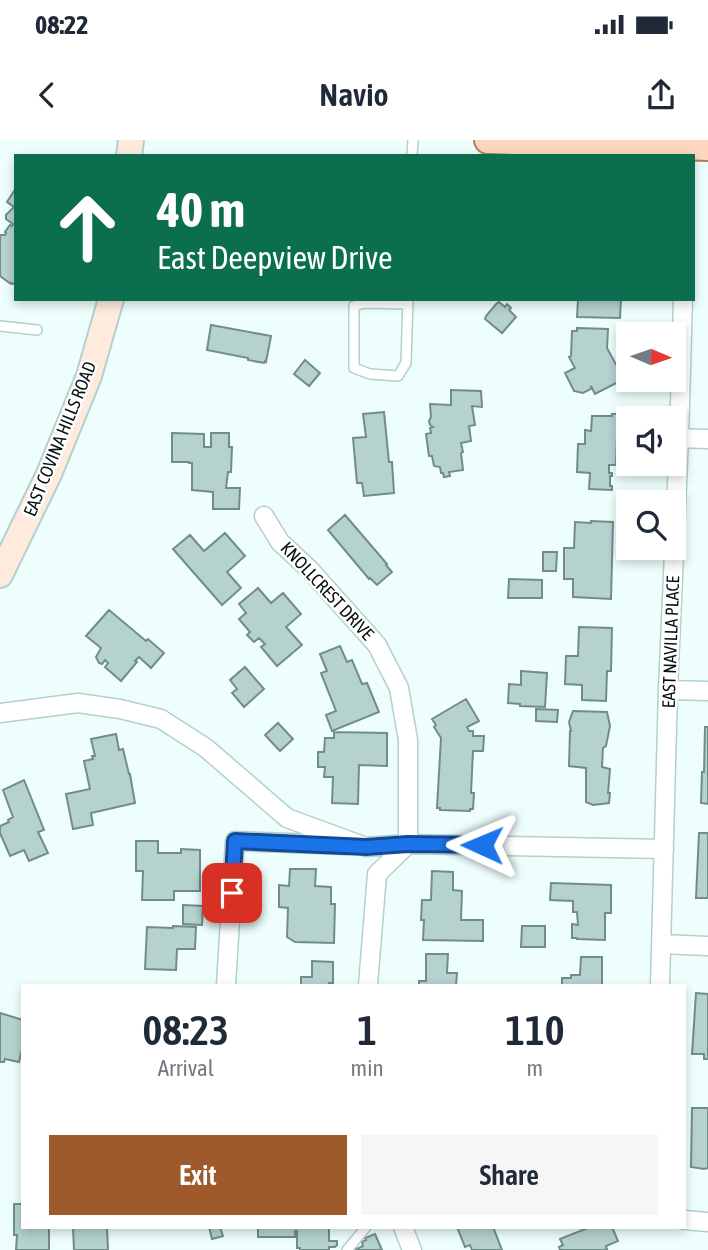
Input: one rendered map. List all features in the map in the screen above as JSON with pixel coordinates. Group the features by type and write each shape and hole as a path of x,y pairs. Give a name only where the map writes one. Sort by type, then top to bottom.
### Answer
{"main road":[{"path":"488,140 692,148"}],"street":[{"name":"EAST COVINA HILLS ROAD","path":"0,575 49,474 79,401 110,301"},
{"name":"EAST NAVILLA PLACE","path":"680,406 683,301"},
{"path":"686,438 708,439"},
{"name":"EAST NAVILLA PLACE","path":"660,984 677,476"},
{"name":"KNOLLCREST DRIVE","path":"264,516 280,542 309,569 377,645 399,688 408,740 408,844"},
{"path":"668,690 708,691"},
{"path":"0,713 78,703 161,719 206,748 287,818 366,847"},
{"path":"226,984 235,841 366,847 408,844 664,849"},
{"path":"368,984 377,874 408,844"},
{"path":"661,944 708,946"},
{"path":"686,1220 708,1222"},
{"path":"404,1229 412,1250"}],"lane":[{"path":"408,302 406,363 398,376 370,374 354,368 355,306 364,303 408,302"},
{"path":"0,326 37,330"},
{"path":"347,1250 364,1229"}],"building":[{"path":"14,191 14,207 7,202"},
{"path":"14,207 14,284 0,276 0,235 5,235 13,224 6,219 6,215"},
{"path":"578,301 621,301 620,318 577,317"},
{"path":"499,302 505,307 507,304 516,317 502,333 485,319"},
{"path":"211,325 271,336 266,362 207,350"},
{"path":"577,328 608,329 607,348 616,364 616,383 595,394 591,386 591,389 583,393 574,391 565,373 575,368 569,357 572,331 577,331"},
{"path":"305,360 320,373 309,386 294,374"},
{"path":"451,390 481,391 482,407 472,406 475,425 469,426 471,441 461,443 463,470 449,472 450,476 444,477 440,467 434,466 432,456 429,456 426,434 431,433 430,428 433,427 429,421 430,404 451,405"},
{"path":"384,412 394,493 364,496 362,483 357,483 353,438 366,437 363,414"},
{"path":"616,414 616,465 609,465 612,490 589,489 590,473 577,472 578,444 585,444 585,430 591,431 592,416"},
{"path":"172,433 204,434 204,447 211,447 211,433 229,433 229,447 232,447 231,472 228,472 226,488 240,488 239,509 213,509 213,492 192,490 192,463 172,462"},
{"path":"345,515 392,572 377,585 328,530"},
{"path":"575,522 613,522 611,599 573,597 573,579 564,579 564,548 574,548"},
{"path":"225,533 245,556 227,572 241,588 222,605 173,549 190,535 204,551"},
{"path":"543,552 557,552 556,571 543,571"},
{"path":"509,579 542,580 542,598 508,598"},
{"path":"258,588 271,603 283,593 301,614 286,627 302,645 277,666 261,647 265,644 259,638 254,642 247,635 250,632 239,619 246,613 239,604"},
{"path":"109,610 164,653 151,668 139,657 121,681 105,667 108,663 105,660 102,664 99,663 96,657 101,648 86,636"},
{"path":"579,627 612,628 611,671 607,671 606,701 582,700 582,685 565,684 566,656 578,656"},
{"path":"340,646 347,662 352,660 362,684 367,683 379,712 332,731 326,715 336,711 321,673 327,671 320,654"},
{"path":"245,667 264,689 244,707 232,693 237,689 230,680"},
{"path":"521,671 547,673 545,707 508,703 509,684 521,685"},
{"path":"466,699 479,721 467,727 469,731 473,731 473,736 484,736 483,751 473,751 473,809 440,810 437,808 441,738 432,719"},
{"path":"536,709 558,710 557,722 536,721"},
{"path":"573,711 607,712 610,726 606,746 603,748 602,767 610,769 609,803 593,805 586,802 586,768 569,766 569,722"},
{"path":"278,723 293,739 280,751 265,735"},
{"path":"705,727 708,727 708,804 701,803"},
{"path":"334,732 387,733 387,766 359,765 358,804 332,803 333,777 324,777 325,767 318,767 318,752 324,752 325,738 334,738"},
{"path":"116,734 119,750 123,749 130,774 135,803 91,813 93,825 73,829 66,794 90,789 84,761 95,756 91,739"},
{"path":"24,780 44,830 38,832 48,853 29,861 24,850 10,856 0,833 0,826 13,817 3,790"},
{"path":"699,833 708,833 708,898 696,898"},
{"path":"136,841 158,841 158,853 181,853 181,849 200,850 200,891 174,891 174,900 142,900 143,871 136,871"},
{"path":"290,869 316,869 315,886 331,887 331,904 335,904 334,943 295,942 287,937 288,908 279,907 279,885 289,886"},
{"path":"432,871 453,872 453,890 462,891 461,920 483,920 483,941 423,940 422,900 431,900"},
{"path":"551,883 611,885 611,913 605,913 605,940 572,938 572,924 578,925 577,912 573,912 573,901 550,900"},
{"path":"183,905 203,906 202,925 183,924"},
{"path":"522,926 545,926 545,947 521,947"},
{"path":"147,927 196,927 195,949 177,949 176,970 145,969"},
{"path":"426,954 448,954 447,973 457,973 456,984 419,984 419,981 426,981"},
{"path":"581,957 602,957 602,984 562,984 562,978 580,975"},
{"path":"312,961 333,962 333,983 301,984 301,977 312,977"},
{"path":"696,993 708,994 708,1059 704,1059 704,1054 692,1054"},
{"path":"0,1013 21,1019 21,1054 19,1062 5,1059 0,1062"},
{"path":"692,1108 708,1108 708,1168 704,1169 691,1167"},
{"path":"14,1204 21,1204 21,1229 49,1229 49,1250 16,1250 17,1235 14,1235"},
{"path":"73,1229 107,1229 108,1250 74,1250"},
{"path":"210,1229 221,1229 223,1236 212,1239"},
{"path":"258,1229 329,1229 329,1241 337,1241 337,1245 329,1247 329,1250 300,1250 297,1248 297,1231 295,1237 258,1237"},
{"path":"458,1229 494,1229 502,1250 472,1250 470,1245 465,1247"},
{"path":"585,1229 613,1229 618,1241 606,1246 607,1249 604,1250 560,1250 559,1247 563,1245 560,1239"},
{"path":"375,1234 382,1250 355,1250 363,1246 365,1238"}],"route":[{"path":"232,893 235,841 366,847 408,844 482,845"}]}
